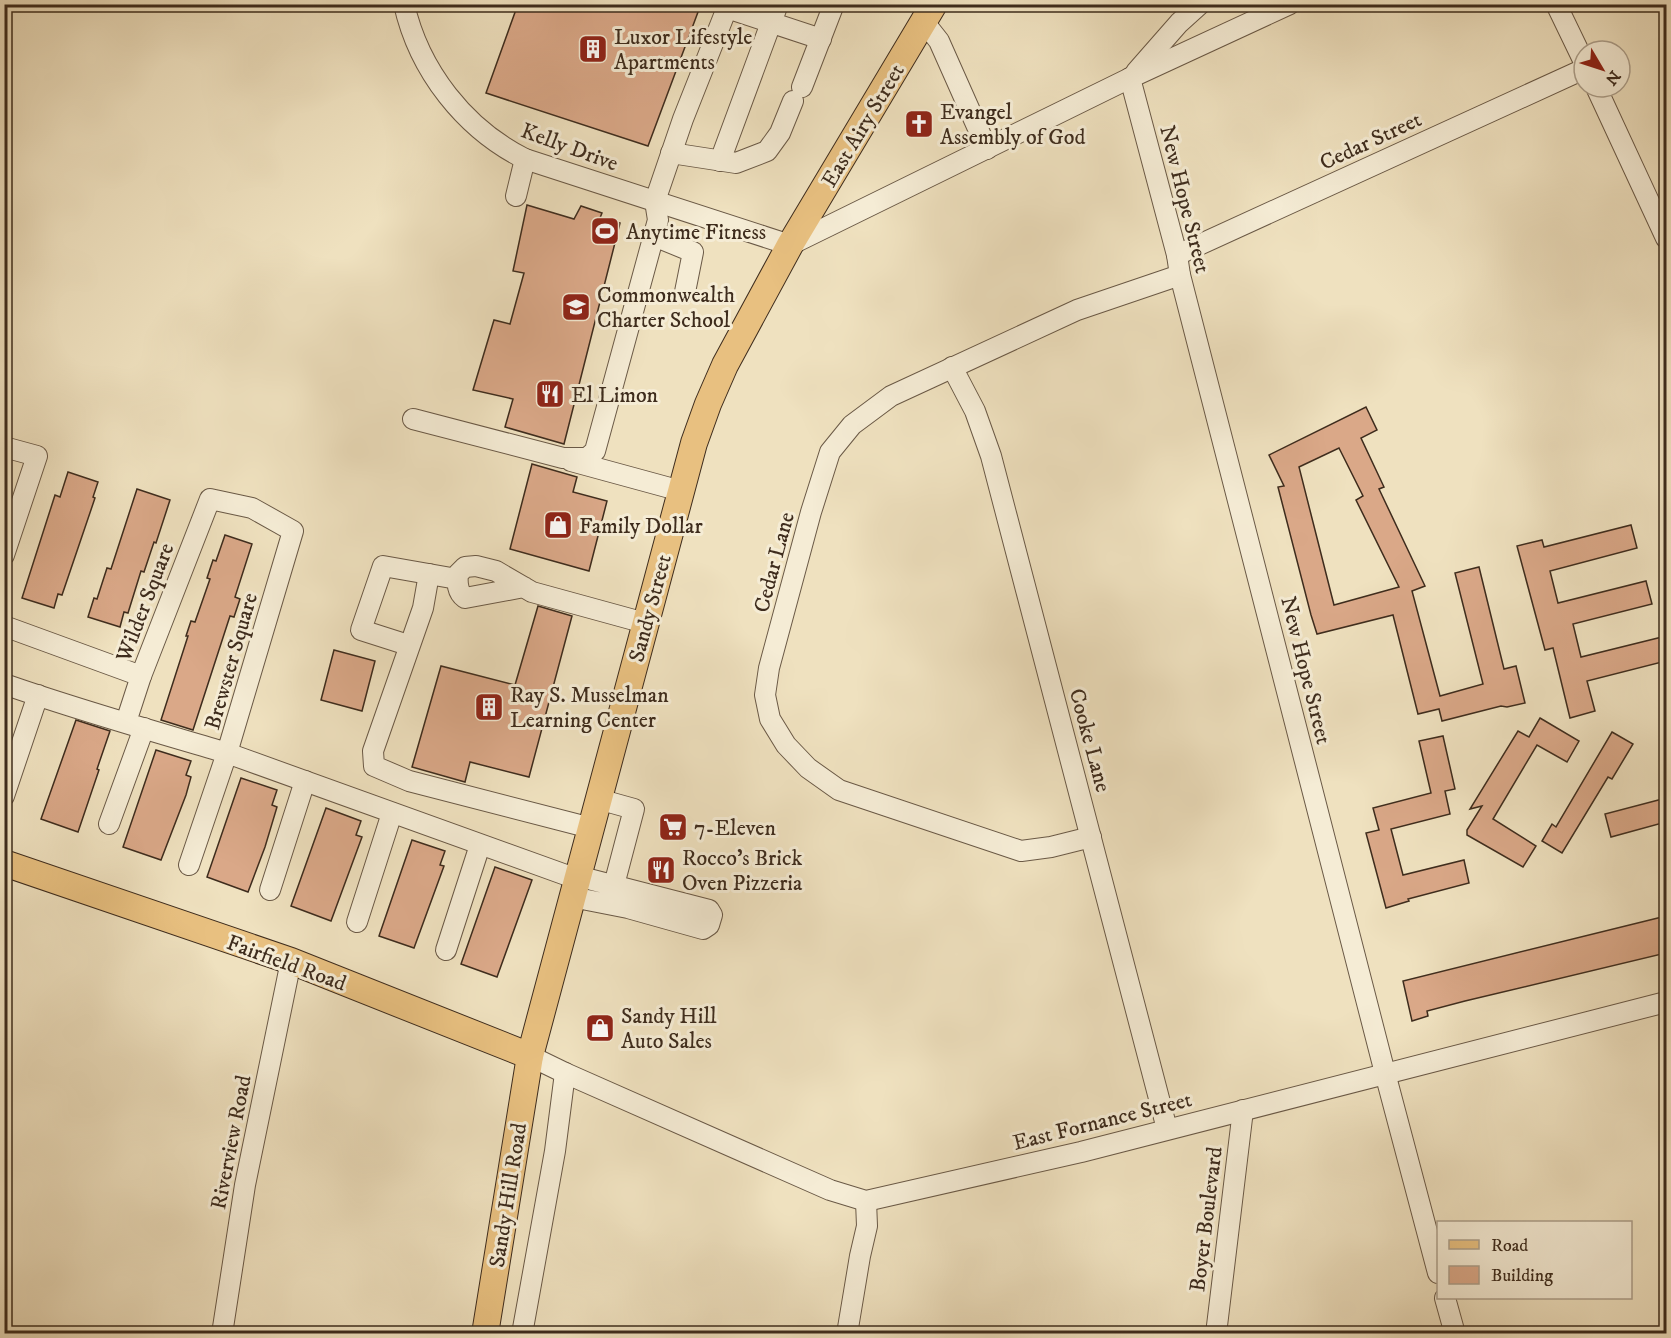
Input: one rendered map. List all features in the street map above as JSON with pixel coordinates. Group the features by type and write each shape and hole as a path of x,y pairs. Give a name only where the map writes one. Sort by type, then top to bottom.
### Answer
{"main road":[{"name":"East Airy Street","path":"790,244 929,13"},
{"name":"Sandy Street","path":"530,1056 645,623 704,414 725,364 790,244"},
{"name":"Fairfield Road","path":"4,863 291,961 530,1056"},
{"name":"Sandy Hill Road","path":"485,1334 530,1056"}],"street":[{"name":"Kelly Drive","path":"404,4 411,31 429,70 441,88 478,128 509,151 525,159 790,244"},
{"path":"671,153 736,164 767,151 780,134 834,4"},
{"path":"1130,78 1179,23 1200,4"},
{"path":"790,244 1130,78 1290,4"},
{"path":"1556,4 1573,39"},
{"path":"563,458 587,458 595,451 658,220 655,201 727,8 775,14 821,39"},
{"path":"929,13 939,41 987,148"},
{"path":"720,161 775,14"},
{"name":"Cedar Street","path":"1177,255 1572,74"},
{"name":"New Hope Street","path":"1130,78 1437,1269"},
{"path":"1602,99 1666,236"},
{"path":"516,196 525,159"},
{"path":"654,236 693,252 685,292"},
{"name":"Cedar Lane","path":"1091,837 1051,847 1021,851 839,790 808,768 786,745 770,719 765,695 769,668 811,512 830,452 852,425 891,396 1077,310 1180,275"},
{"name":"Cooke Lane","path":"952,368 975,411 991,456 1167,1129"},
{"path":"413,419 681,491"},
{"path":"4,447 37,456 4,555"},
{"name":"Brewster Square","path":"4,684 227,753 293,531 252,508 210,499"},
{"name":"Wilder Square","path":"109,824 135,725 141,676 210,499"},
{"path":"408,645 361,630 383,566 457,579 458,574 465,567 476,566 502,573 532,592 645,623"},
{"path":"429,574 423,608 408,645 373,751 374,765 409,781 591,828"},
{"path":"4,626 141,676"},
{"path":"4,796 38,695"},
{"path":"189,865 227,753 480,845 628,908 703,929 709,925 712,915 709,910 614,885 575,884"},
{"path":"270,890 305,781"},
{"path":"598,799 634,809 614,885"},
{"path":"357,922 392,813"},
{"path":"446,950 480,845"},
{"name":"Riverview Road","path":"222,1334 245,1185 291,961"},
{"name":"East Fornance Street","path":"565,1073 830,1190 866,1201 1081,1152 1666,1002"},
{"name":"Fairfield Road","path":"530,1056 565,1073"},
{"path":"522,1334 555,1151 565,1073"},
{"name":"Boyer Boulevard","path":"1216,1334 1243,1110"},
{"path":"847,1334 867,1226 866,1201"},
{"path":"1445,1299 1455,1334"}],"building":[{"name":"Luxor Lifestyle Apartments","path":"518,4 701,4 648,146 486,93"},
{"path":"527,205 574,219 581,206 602,213 600,218 620,223 564,444 505,427 513,399 473,390 494,320 510,324 524,273 513,271"},
{"path":"1366,407 1377,430 1361,438 1384,487 1379,489 1425,586 1412,591 1440,696 1483,684 1455,573 1479,567 1504,669 1516,666 1525,703 1501,706 1442,721 1439,709 1418,714 1393,615 1317,634 1278,487 1284,486 1269,455","holes":["1339,448 1363,496 1356,500 1399,587 1334,605 1299,467"]},
{"name":"Family Dollar","path":"532,464 577,477 573,492 607,501 589,571 510,549"},
{"path":"68,472 98,482 93,497 95,498 62,595 58,594 54,608 22,598 55,495 60,497"},
{"path":"137,489 170,500 156,543 154,542 144,572 141,571 128,613 124,612 120,627 88,617 94,598 97,599 107,568 111,569"},
{"path":"1631,525 1637,548 1550,571 1558,603 1646,581 1652,604 1573,624 1581,657 1666,636 1666,661 1587,681 1595,711 1570,718 1553,648 1545,650 1517,546 1542,540 1544,547"},
{"path":"225,535 252,544 235,597 240,599 234,617 230,616 193,730 161,720 191,621 195,622 210,579 207,578 213,560 216,561"},
{"name":"Ray S. Musselman Learning Center","path":"538,606 572,616 529,777 470,762 465,782 412,767 441,666 515,685"},
{"path":"334,650 375,661 362,711 321,700"},
{"path":"1540,718 1579,741 1567,762 1537,745 1493,819 1536,846 1523,867 1467,835 1467,830 1482,806 1470,809 1518,731 1529,737"},
{"path":"76,720 110,731 78,832 41,819"},
{"path":"1612,732 1633,744 1612,779 1608,777 1562,853 1542,841 1552,824 1556,827"},
{"path":"1443,736 1455,789 1445,791 1450,814 1391,829 1403,875 1464,860 1469,883 1408,899 1409,901 1386,908 1366,833 1379,830 1373,808 1431,793 1419,741"},
{"path":"156,750 191,761 186,775 191,777 186,795 161,860 123,847"},
{"path":"241,778 277,790 272,805 277,807 248,892 207,877"},
{"path":"1666,798 1666,822 1611,837 1605,814"},
{"path":"326,808 361,821 356,835 362,837 331,921 291,906"},
{"path":"412,840 445,851 440,865 444,866 414,948 379,936"},
{"path":"495,867 532,880 497,977 461,964"},
{"path":"1666,916 1666,953 1427,1011 1428,1016 1412,1021 1403,981"}],"place":[{"name":"Luxor Lifestyle Apartments","path":"593,49"},
{"name":"Evangel Assembly of God","path":"919,124"},
{"name":"Anytime Fitness","path":"605,231"},
{"name":"Commonwealth Charter School","path":"576,307"},
{"name":"El Limon","path":"550,394"},
{"name":"Family Dollar","path":"558,525"},
{"name":"Ray S. Musselman Learning Center","path":"489,707"},
{"name":"7-Eleven","path":"673,827"},
{"name":"Rocco's Brick Oven Pizzeria","path":"661,870"},
{"name":"Sandy Hill Auto Sales","path":"600,1028"}]}
